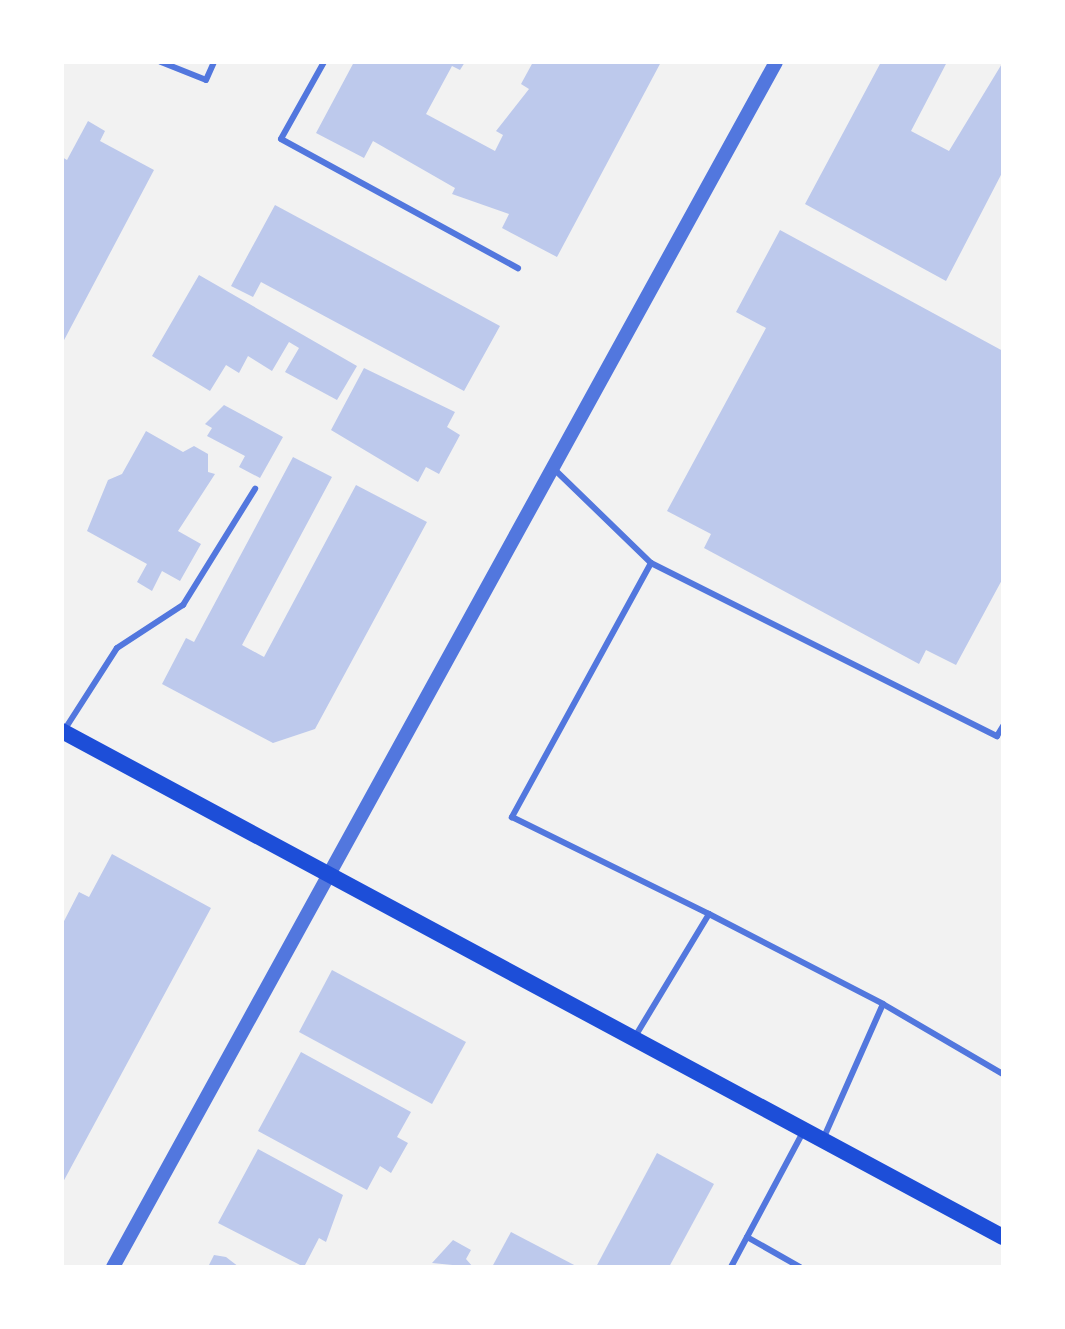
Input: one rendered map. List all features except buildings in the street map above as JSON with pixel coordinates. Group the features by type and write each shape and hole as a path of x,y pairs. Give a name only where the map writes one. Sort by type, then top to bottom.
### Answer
{"main road":[{"path":"62,732 1003,1237"}],"street":[{"path":"113,1267 326,873 776,62"}],"lane":[{"path":"161,62 206,80 214,62"},
{"path":"324,62 281,139 518,268"},
{"path":"552,467 651,563 997,736 1003,726"},
{"path":"62,732 117,648 183,605 255,489"},
{"path":"651,563 512,817 883,1004 1003,1074"},
{"path":"634,1038 709,914"},
{"path":"822,1140 883,1004"},
{"path":"731,1267 804,1130"},
{"path":"747,1237 800,1267"}]}
